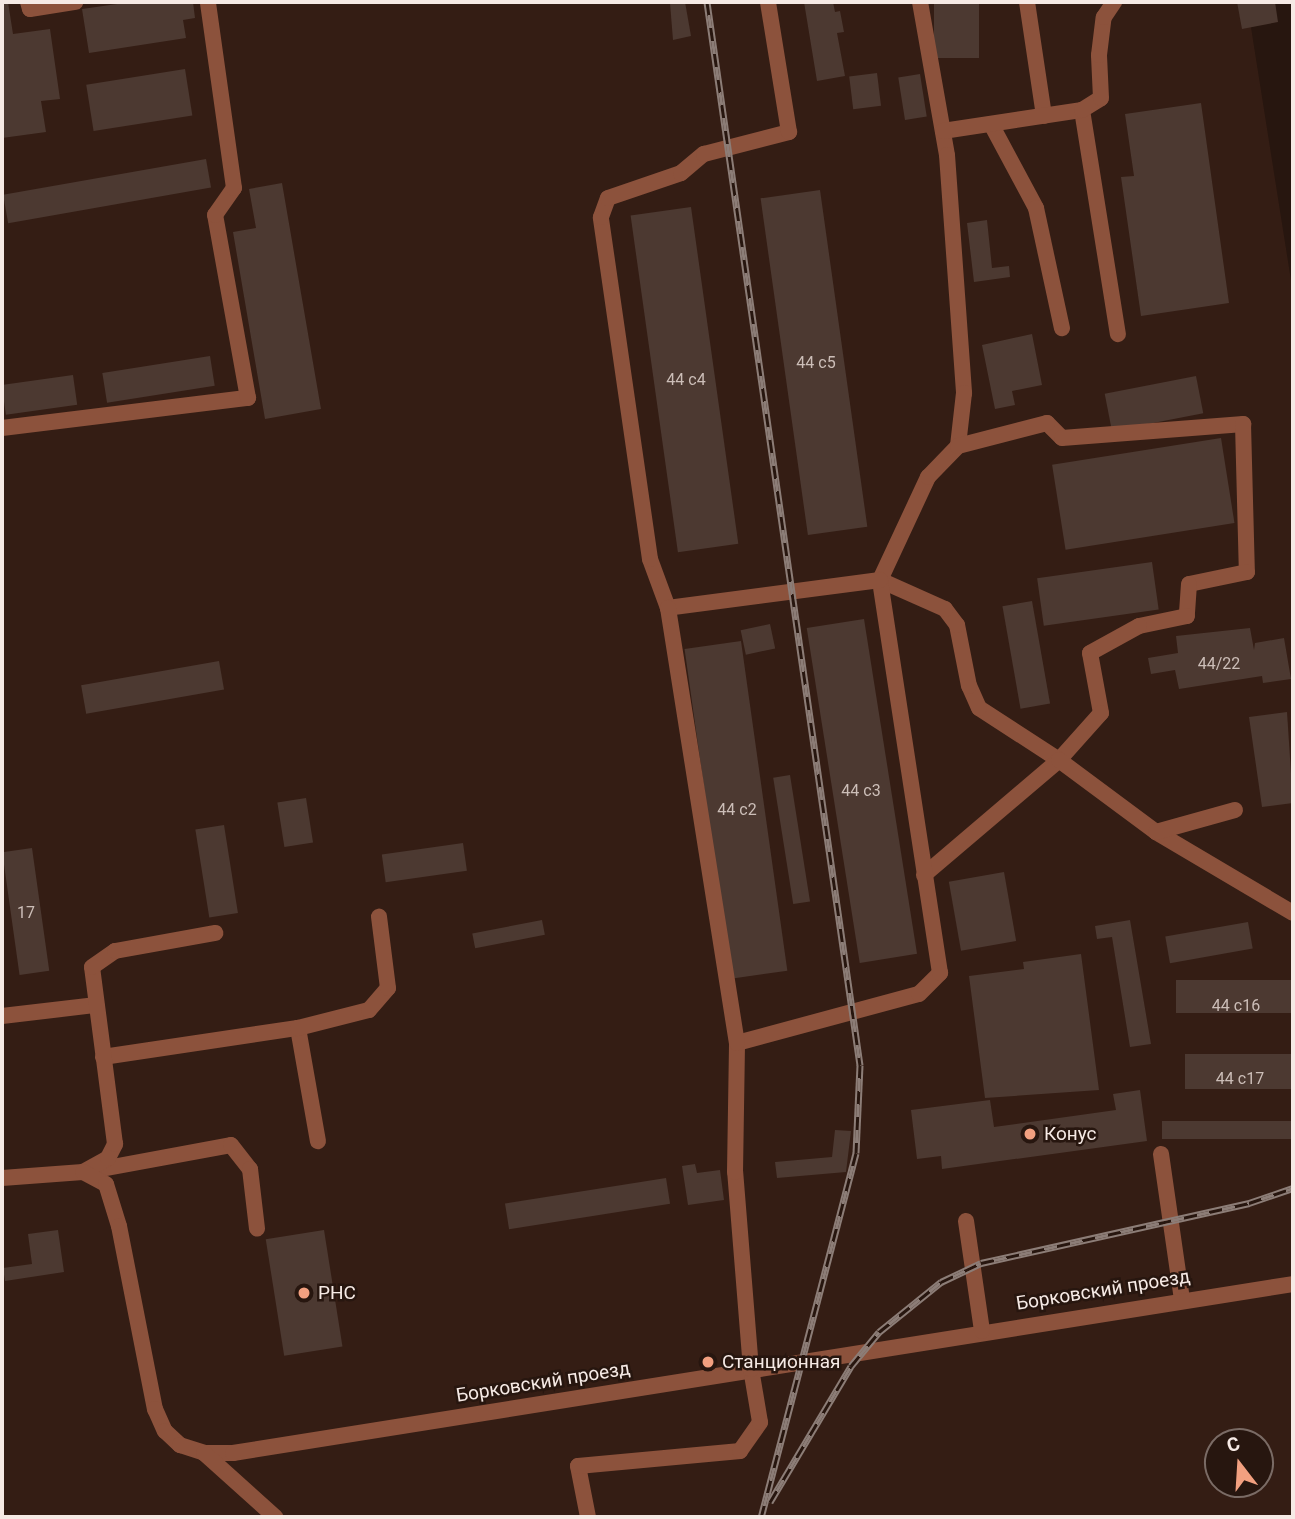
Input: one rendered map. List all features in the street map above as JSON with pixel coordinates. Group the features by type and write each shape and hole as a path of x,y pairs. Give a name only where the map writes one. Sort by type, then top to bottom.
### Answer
{"street":[{"path":"29,2 30,9 75,2"},
{"path":"2,428 248,398 215,215 234,188 208,2"},
{"path":"588,1517 578,1466 740,1451 760,1422 751,1369 735,1172 737,1043 668,608 650,559 601,217 608,198 681,173 704,154 789,132 768,2"},
{"path":"920,2 943,131 964,393 958,446"},
{"path":"1027,2 1044,116"},
{"path":"943,131 1083,110 1101,98 1099,55 1104,17 1114,2"},
{"path":"1083,110 1118,334"},
{"path":"991,124 1036,208 1062,328"},
{"path":"737,1043 919,994 940,973 925,875 880,579 929,477 958,446 1047,423 1062,438 1243,424 1247,572 1189,584 1187,616 1139,626 1090,653 1101,713 1059,760 925,875"},
{"path":"668,608 880,579 945,609 957,625 969,686 979,708 1059,760 1156,832 1293,913"},
{"path":"1156,832 1234,810"},
{"path":"103,1057 349,1019 380,1002 388,988 379,918"},
{"path":"83,1172 108,1158 115,1144 92,967 105,954 215,933"},
{"path":"2,1016 96,1005"},
{"path":"298,1028 318,1141"},
{"path":"2,1178 83,1172 231,1144 250,1169 257,1229"},
{"path":"1161,1154 1182,1299"},
{"name":"Борковский проезд","path":"83,1172 99,1178 111,1191 155,1409 165,1431 180,1446 204,1453 233,1453 1182,1299 1293,1284"},
{"path":"966,1221 982,1331"},
{"path":"204,1453 275,1517"}],"shaded area":[{"path":"2,2 1247,2 1293,293 1293,1517 2,1517"}],"building":[{"path":"2,2 8,2 13,34 50,29 60,99 41,101 46,132 2,138"},
{"path":"131,2 193,2 195,18 183,20 186,38 89,53 82,9"},
{"path":"685,2 691,36 673,40 670,3"},
{"path":"804,2 833,2 835,12 840,11 844,32 837,33 845,76 817,81"},
{"path":"934,2 979,2 979,58 934,58"},
{"path":"1237,2 1275,2 1278,22 1242,29"},
{"path":"185,69 192,115 94,131 86,85"},
{"path":"877,73 881,106 853,109 849,76"},
{"path":"920,74 927,116 905,120 898,77"},
{"path":"1201,103 1229,303 1141,316 1121,177 1134,176 1125,114"},
{"path":"206,159 211,188 8,223 3,195"},
{"path":"282,183 321,409 265,419 233,232 256,228 249,189"},
{"path":"820,190 867,527 808,535 761,198"},
{"path":"691,207 738,544 678,552 631,215"},
{"path":"987,220 992,268 1009,266 1010,277 974,282 967,223"},
{"path":"1032,334 1042,385 1012,391 1015,405 995,409 982,345"},
{"path":"210,356 215,386 107,403 102,373"},
{"path":"73,375 77,405 6,415 2,385"},
{"path":"1196,376 1203,413 1112,431 1105,394"},
{"path":"1221,438 1234,523 1066,550 1052,465"},
{"path":"1152,562 1159,610 1044,626 1037,578"},
{"path":"1032,601 1050,703 1021,709 1002,606"},
{"path":"864,619 917,954 860,963 807,628"},
{"path":"770,624 775,648 746,655 741,630"},
{"path":"1250,628 1254,650 1255,643 1284,638 1291,679 1263,683 1262,676 1179,689 1175,670 1151,674 1148,658 1178,653 1176,636"},
{"path":"741,641 787,971 731,979 685,649"},
{"path":"219,661 224,690 86,714 81,685"},
{"path":"1287,712 1293,803 1262,807 1249,717"},
{"path":"790,775 810,901 793,904 773,778"},
{"path":"306,798 313,842 284,847 277,803"},
{"path":"224,825 238,913 209,917 195,830"},
{"path":"463,843 467,871 386,882 382,854"},
{"path":"32,848 49,971 20,975 2,852"},
{"path":"1004,872 1016,941 961,951 949,882"},
{"path":"542,920 545,935 475,948 472,934"},
{"path":"1130,920 1151,1044 1130,1047 1112,937 1097,939 1095,926"},
{"path":"1248,922 1253,949 1170,963 1165,937"},
{"path":"1081,954 1099,1090 985,1098 969,976 1024,969 1023,962"},
{"path":"1176,980 1293,980 1293,1013 1176,1013"},
{"path":"1185,1054 1293,1054 1293,1089 1185,1089"},
{"name":"Конус","path":"1140,1090 1147,1141 942,1169 941,1156 917,1159 911,1110 990,1100 994,1127 1116,1110 1113,1094"},
{"path":"1162,1121 1293,1121 1293,1139 1162,1139"},
{"path":"835,1130 851,1131 846,1172 777,1178 775,1162 832,1157"},
{"path":"695,1164 697,1173 720,1170 724,1200 688,1205 682,1166"},
{"path":"666,1178 670,1204 509,1229 505,1203"},
{"path":"58,1230 64,1272 5,1281 3,1268 32,1264 28,1234"},
{"name":"РНС","path":"324,1230 342,1347 284,1356 266,1239"}],"railway":[{"path":"707,2 860,1065 856,1153 761,1517"},
{"path":"770,1502 851,1366 879,1332 941,1282 981,1263 1249,1203 1293,1188"}],"place":[{"name":"Конус","path":"1030,1134"},
{"name":"РНС","path":"304,1293"},
{"name":"Станционная","path":"708,1362"}]}
